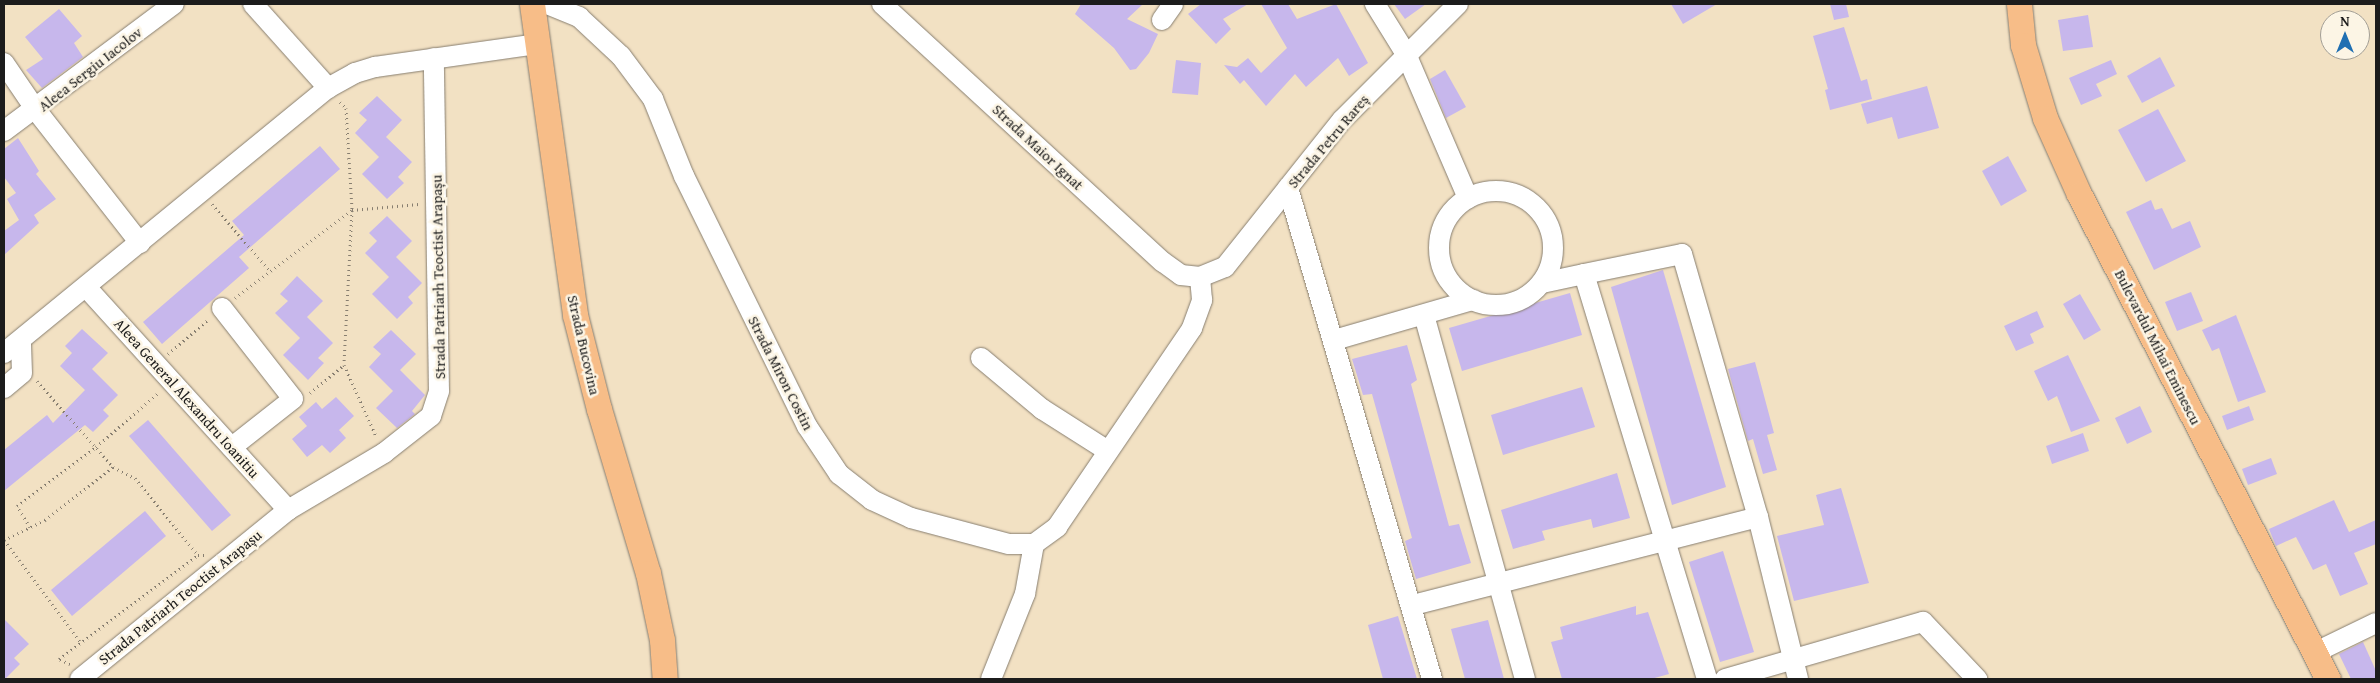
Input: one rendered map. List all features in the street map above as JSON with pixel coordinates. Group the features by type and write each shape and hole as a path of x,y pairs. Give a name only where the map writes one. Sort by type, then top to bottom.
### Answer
{"main road":[{"name":"Strada Bucovina","path":"532,4 536,44 575,315 599,409 648,573 662,640 665,679"},
{"name":"Bulevardul Mihai Eminescu","path":"2019,4 2024,45 2045,118 2079,194 2328,679"}],"street":[{"name":"Aleea Sergiu Iacolov","path":"4,131 36,110 174,4"},
{"path":"253,4 328,88"},
{"name":"Strada Miron Costin","path":"547,4 579,17 621,56 653,99 684,176 806,426 839,474 872,500 911,518 974,537 1009,544 1034,544"},
{"name":"Strada Maior Ignat","path":"882,4 1163,262 1181,275 1200,277"},
{"path":"1375,4 1406,54 1468,198"},
{"name":"Strada Petru Rareș","path":"1200,277 1225,267 1342,120 1458,4"},
{"path":"4,354 328,88 355,73 375,67 536,44"},
{"name":"Strada Patriarh Teoctist Arapașu","path":"83,676 288,510 384,453 431,416 439,391 434,58"},
{"path":"4,64 36,110 140,243"},
{"path":"1288,188 1413,604 1432,679"},
{"path":"1502,191 1518,195 1533,204 1545,217 1552,233 1554,250 1542,283 1528,296 1511,304 1492,305 1473,300 1458,290 1446,276 1440,260 1439,242 1444,224 1454,210 1468,198 1484,192 1502,191"},
{"path":"1542,283 1682,254 1758,517 1795,670"},
{"path":"1584,274 1707,679"},
{"path":"991,679 1025,594 1034,544 1057,527 1192,328 1202,300 1200,277"},
{"name":"Aleea General Alexandru Ioanitiu","path":"86,286 288,510"},
{"path":"1334,340 1473,300"},
{"path":"222,308 292,399 232,448"},
{"path":"1424,315 1525,679"},
{"path":"4,388 22,373 21,340"},
{"path":"981,358 1042,409 1108,451"},
{"path":"1413,604 1666,542 1758,517"},
{"path":"1725,679 1795,670 1923,622 1977,679"},
{"path":"2314,653 2376,623"}],"path":[{"path":"328,88 346,108 352,210 344,365 384,453"},
{"path":"202,192 270,272"},
{"path":"156,364 222,308 352,210 437,203"},
{"path":"292,399 312,392 344,365"},
{"path":"37,381 114,467 135,478 198,555"},
{"path":"30,527 17,506 96,447 171,381"},
{"path":"81,643 4,540 45,520 114,467"},
{"path":"83,676 59,659 198,555 231,558"}],"building":[{"path":"1081,4 1143,4 1127,19 1158,34 1149,53 1136,69 1130,70 1114,48 1075,14"},
{"path":"1201,4 1248,4 1223,19 1231,29 1216,44 1188,14"},
{"path":"1261,4 1288,4 1297,19 1336,4 1368,63 1349,76 1338,58 1306,87 1295,74 1266,106 1244,80 1240,84 1224,65 1237,67 1248,58 1261,73 1287,48"},
{"path":"1394,4 1426,4 1405,19"},
{"path":"1671,4 1717,4 1683,24"},
{"path":"1830,4 1846,4 1849,17 1834,20"},
{"path":"59,9 82,36 74,43 83,57 42,88 26,70 43,59 25,37"},
{"path":"2088,15 2093,47 2063,51 2058,20"},
{"path":"1844,27 1861,81 1867,79 1872,99 1830,110 1825,90 1828,89 1813,36"},
{"path":"2160,57 2175,86 2142,103 2127,76"},
{"path":"1176,60 1201,63 1198,95 1172,93"},
{"path":"2111,60 2117,74 2096,84 2102,96 2081,105 2069,78"},
{"path":"1445,70 1466,107 1446,118 1430,79"},
{"path":"1927,86 1939,128 1898,139 1892,117 1867,124 1861,104"},
{"path":"377,96 402,120 386,137 412,162 398,177 404,183 387,199 362,174 379,157 355,133 367,120 359,113"},
{"path":"2158,109 2186,161 2146,182 2118,130"},
{"path":"18,138 39,171 36,174 56,199 34,215 39,223 4,255 4,231 19,220 7,199 16,193 4,177 4,149"},
{"path":"320,146 340,169 239,257 249,268 162,344 143,322 244,235 232,221"},
{"path":"2008,156 2027,191 2001,206 1982,171"},
{"path":"2151,200 2155,210 2162,208 2172,229 2190,221 2201,247 2154,270 2126,212"},
{"path":"387,216 412,241 396,257 422,283 408,297 413,303 397,319 372,294 389,277 365,253 377,241 369,233"},
{"path":"1663,270 1726,487 1672,505 1611,287"},
{"path":"297,276 323,301 307,317 333,343 318,358 324,363 308,380 283,355 300,338 275,313 288,301 280,294"},
{"path":"2191,292 2203,321 2177,331 2165,302"},
{"path":"1570,293 1582,335 1462,371 1449,328"},
{"path":"2080,294 2101,330 2084,340 2063,304"},
{"path":"2037,311 2044,327 2030,334 2034,343 2016,351 2004,326"},
{"path":"2236,315 2266,392 2238,402 2219,348 2212,351 2202,330"},
{"path":"82,329 108,353 92,369 118,395 103,410 109,416 93,432 85,425 4,491 4,450 47,415 53,423 85,390 60,366 72,353 65,346"},
{"path":"391,330 416,354 400,370 425,395 412,411 415,414 397,428 376,408 393,391 369,367 381,354 373,347"},
{"path":"1407,345 1417,380 1411,384 1449,526 1459,524 1471,563 1416,579 1405,541 1412,538 1372,394 1363,395 1352,359"},
{"path":"2068,355 2100,421 2071,432 2057,396 2048,401 2034,371"},
{"path":"1755,362 1774,433 1767,435 1777,470 1763,474 1753,439 1748,441 1728,369"},
{"path":"1582,387 1595,427 1503,455 1491,415"},
{"path":"336,397 354,416 339,430 346,438 330,453 322,445 307,457 292,439 307,426 299,417 316,402 322,409"},
{"path":"2140,406 2152,432 2127,444 2115,418"},
{"path":"2249,406 2254,420 2227,430 2222,416"},
{"path":"148,420 231,515 212,531 129,436"},
{"path":"2083,433 2089,451 2052,464 2046,446"},
{"path":"2271,458 2277,474 2248,485 2242,469"},
{"path":"1617,473 1630,518 1593,528 1591,519 1542,531 1545,540 1513,549 1501,510"},
{"path":"1841,488 1869,583 1794,601 1777,536 1824,525 1816,495"},
{"path":"2334,500 2349,532 2376,520 2376,544 2354,553 2368,584 2340,596 2326,564 2313,570 2296,537 2276,546 2269,529"},
{"path":"145,511 166,536 72,616 51,590"},
{"path":"1723,551 1754,652 1720,662 1689,562"},
{"path":"1636,606 1636,615 1648,612 1669,674 1651,679 1562,679 1551,642 1563,639 1560,627"},
{"path":"1398,616 1417,679 1383,679 1368,625"},
{"path":"4,619 29,644 14,658 20,664 5,679"},
{"path":"1488,620 1504,679 1465,679 1451,629"},
{"path":"2363,642 2376,671 2376,679 2351,679 2339,654"}]}
